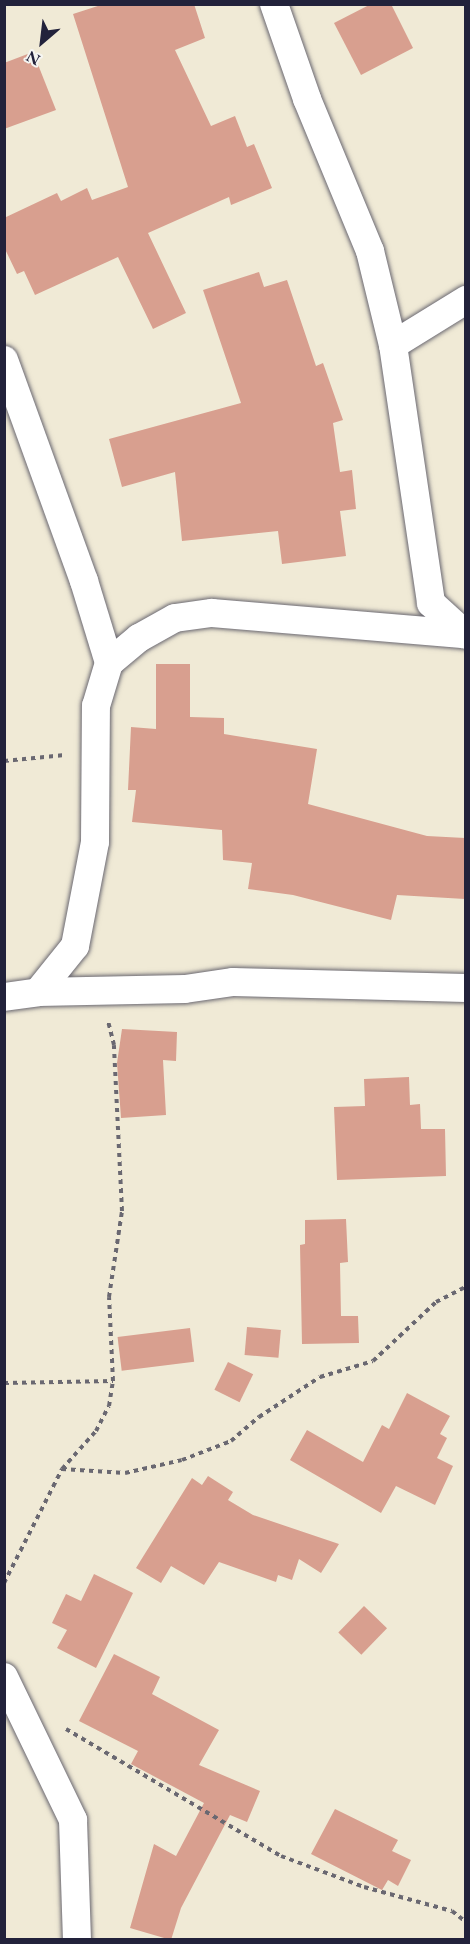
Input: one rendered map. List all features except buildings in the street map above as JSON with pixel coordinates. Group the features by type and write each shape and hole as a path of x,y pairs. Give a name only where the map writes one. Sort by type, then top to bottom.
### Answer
{"street":[{"path":"274,4 307,99 370,251 393,345 431,603 464,634"},
{"path":"393,345 465,300"},
{"path":"4,360 84,581 109,663"},
{"path":"38,992 75,946 86,905 95,842 96,706 109,663 139,638 175,618 212,613 464,634"},
{"path":"4,997 38,992 121,993 233,982 465,988"},
{"path":"11,1688 73,1820 77,1940"}],"path":[{"path":"4,761 96,752"},
{"path":"4,1583 62,1469 96,1431 109,1407 112,1381 109,1297 122,1211 114,1045 108,1019 121,993"},
{"path":"62,1469 125,1473 182,1460 231,1441 259,1417 320,1377 373,1362 436,1302 465,1287"},
{"path":"4,1383 112,1381"},
{"path":"11,1688 245,1838 364,1887 452,1911 465,1922"}]}
